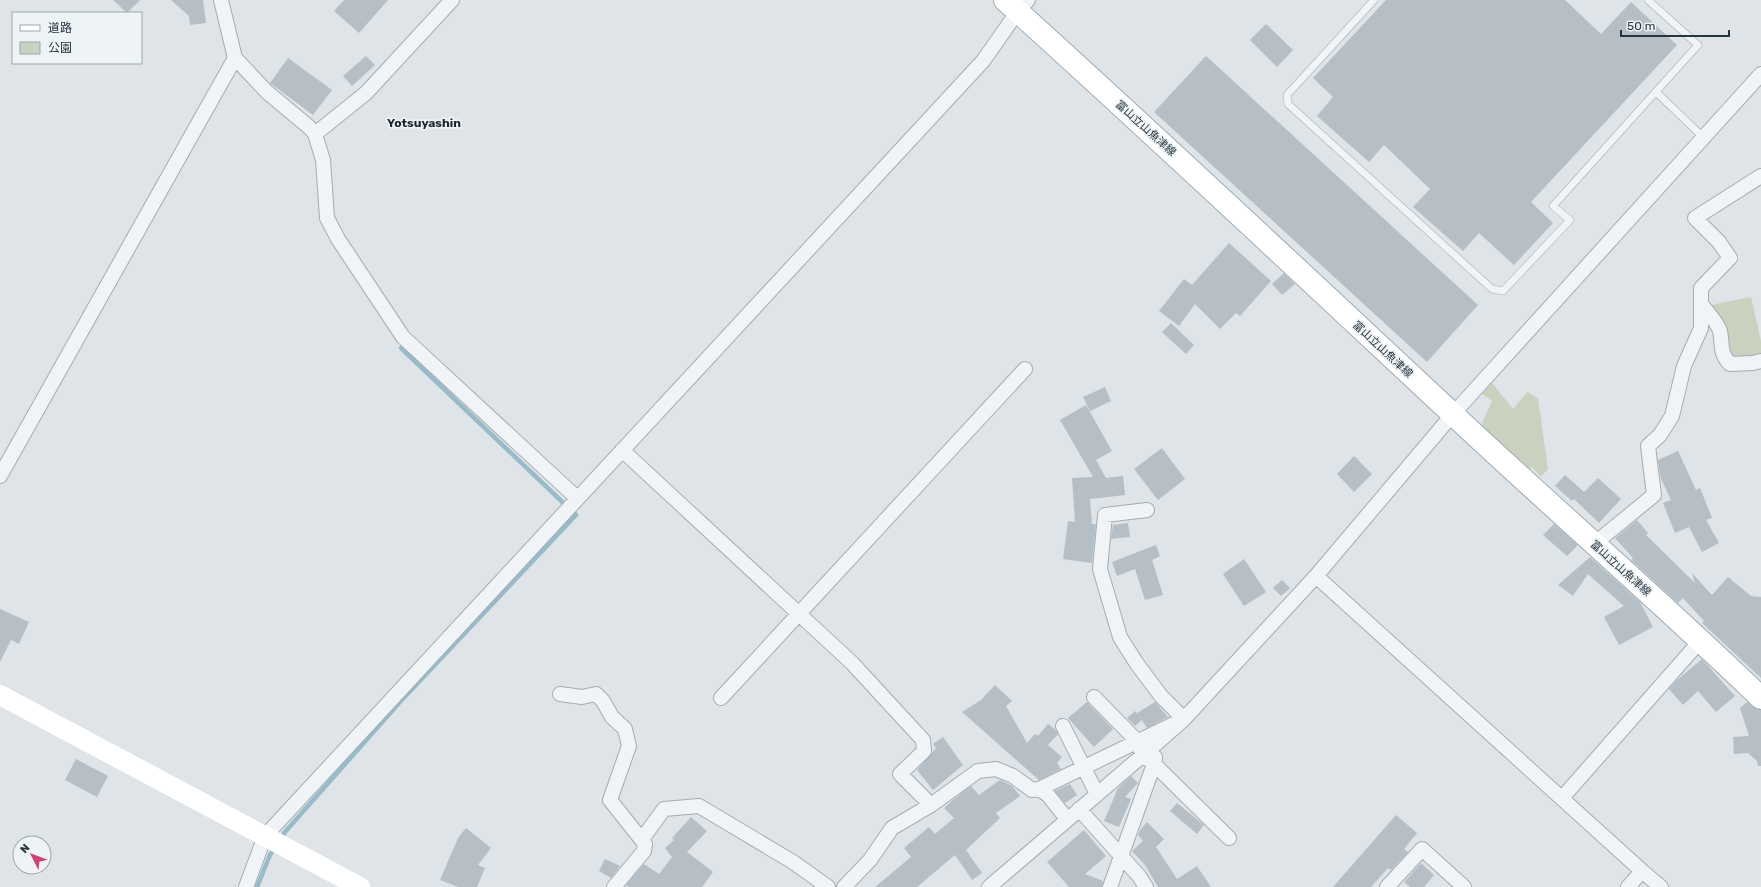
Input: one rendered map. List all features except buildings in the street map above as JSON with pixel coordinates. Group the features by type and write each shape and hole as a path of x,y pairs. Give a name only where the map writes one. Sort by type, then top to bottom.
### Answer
{"main road":[{"name":"富山立山魚津線","path":"1017,4 1219,196 1594,544 1701,640 1761,698"}],"street":[{"path":"221,0 235,58 267,92 309,127 315,134 323,160 327,218 338,238 403,337 577,498"},
{"path":"315,134 366,93 452,0"},
{"path":"246,887 265,836 983,61 1017,4"},
{"path":"0,476 235,58"},
{"path":"990,887 1184,719 1316,576 1453,414 1761,74"},
{"path":"1594,544 1654,495 1648,446 1660,435 1672,416 1684,366 1701,328 1701,288 1730,258 1719,242 1695,218 1761,176"},
{"path":"1702,305 1720,330 1724,357 1730,364 1761,361"},
{"path":"721,698 1025,369"},
{"path":"622,450 852,663 923,740 924,751 900,774 931,805"},
{"path":"1146,510 1105,515 1100,569 1120,637 1161,696 1184,719"},
{"path":"1316,576 1661,887"},
{"path":"1562,798 1701,640"},
{"path":"560,694 582,697 596,694 603,701 612,717 625,729 629,746 610,800 642,839 644,851 614,887"},
{"path":"0,695 360,887"},
{"path":"1094,697 1137,741 1143,755 1229,838"},
{"path":"844,887 870,860 892,828 931,805 978,771 996,769 1013,776 1032,790 1039,789 1184,719"},
{"path":"1063,726 1097,794"},
{"path":"1110,887 1154,764 1157,743"},
{"path":"1039,789 1048,795 1067,819"},
{"path":"642,839 664,809 699,806 793,862 828,887"},
{"path":"1079,809 1121,856 1146,887"},
{"path":"1388,887 1422,849 1464,887"},
{"path":"1628,887 1642,871"}],"lane":[{"path":"1374,0 1287,95 1288,104 1492,289 1503,291 1570,220 1553,206 1698,45 1648,0"},
{"path":"1656,92 1703,138"}],"green space":[{"path":"1751,297 1761,341 1761,353 1736,359 1730,357 1721,318 1711,305"},
{"path":"1492,383 1513,409 1527,392 1538,398 1548,469 1541,477 1532,467 1527,473 1479,430 1492,401 1482,394"}],"waterway":[{"path":"280,840 285,832 399,703 576,515 401,348"},
{"path":"257,887 270,855 275,847"}],"district":[{"name":"Yotsuyashin","path":"424,123"}]}
